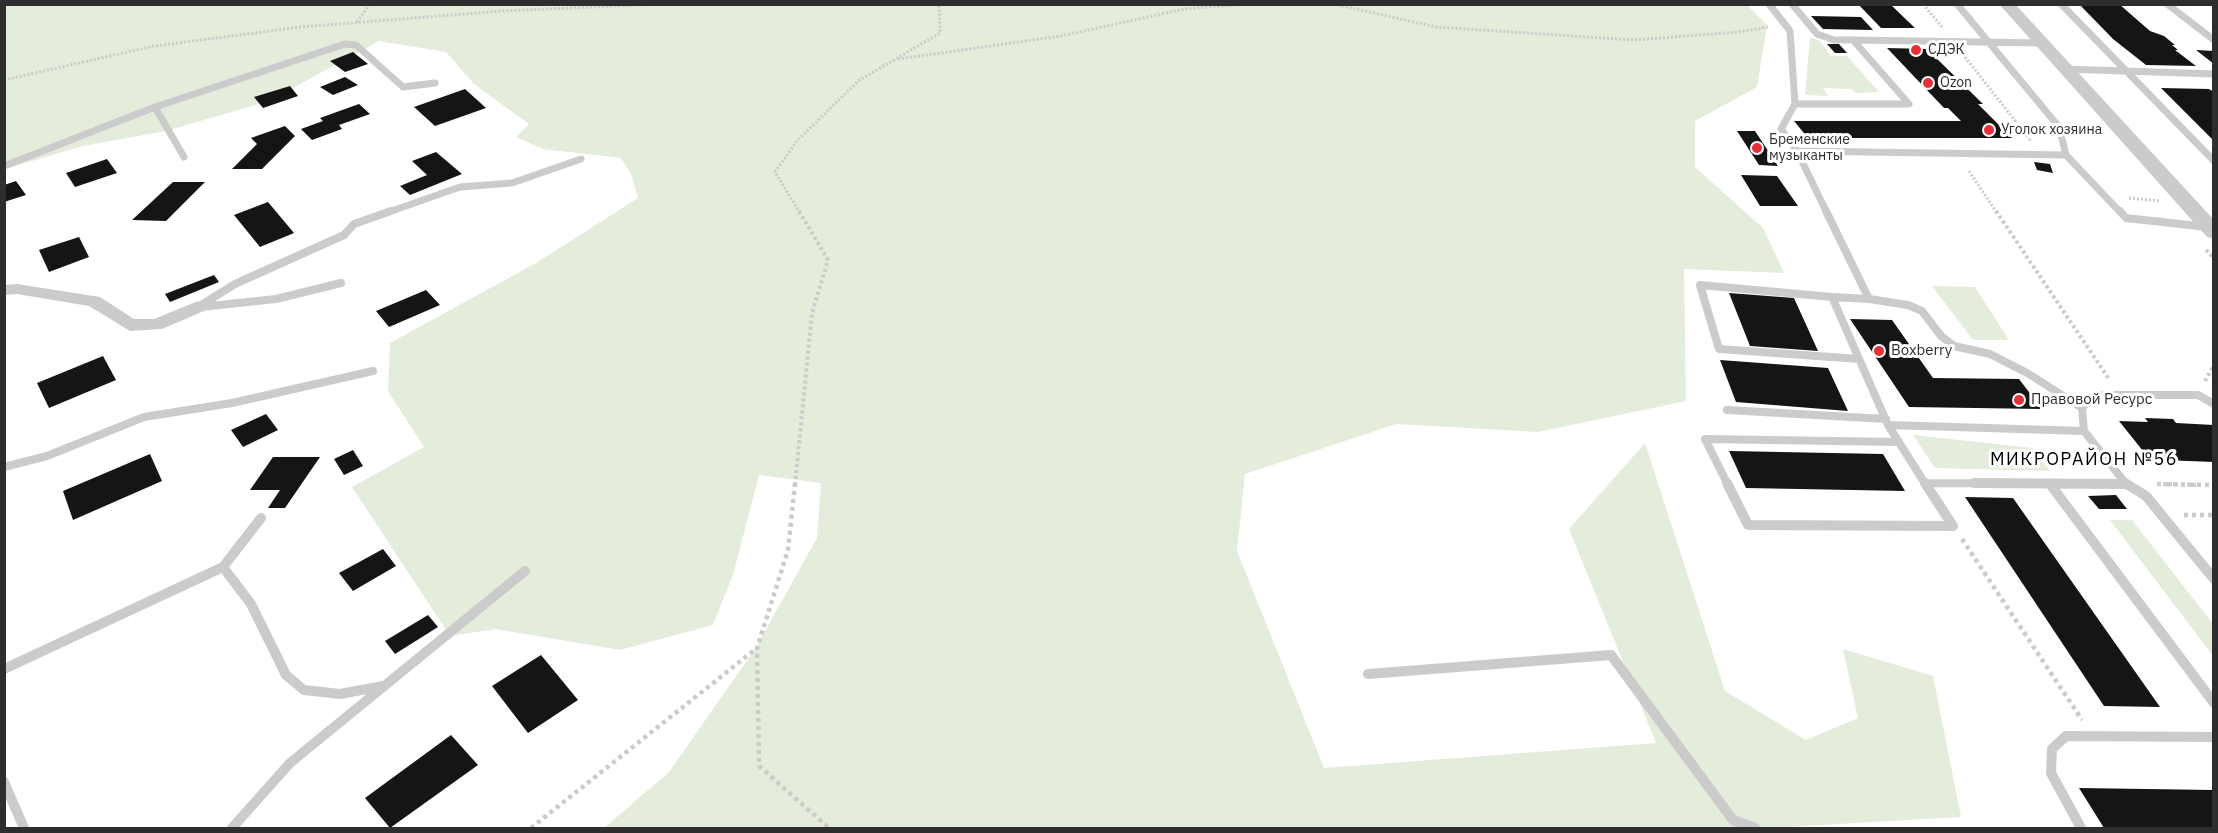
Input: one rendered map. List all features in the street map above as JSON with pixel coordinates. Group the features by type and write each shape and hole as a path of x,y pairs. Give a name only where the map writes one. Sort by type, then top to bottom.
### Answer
{"street":[{"path":"2006,4 2208,236"},
{"path":"4,290 17,289 94,301 130,325 156,325 198,307"}],"lane":[{"path":"1769,4 1790,31 1795,104 1780,129 1797,151 1869,299"},
{"path":"1792,4 1817,34 1834,40 2041,43"},
{"path":"1957,4 2059,126 2066,155 2126,218 2208,236"},
{"path":"2061,4 2214,161"},
{"path":"2167,4 2214,40"},
{"path":"1795,104 1909,104 1853,40"},
{"path":"4,166 155,107 345,44 356,45 403,87 435,83"},
{"path":"2064,69 2213,74"},
{"path":"155,107 184,157"},
{"path":"1797,151 2066,155"},
{"path":"198,307 234,284 344,235 354,224 460,187 512,183 581,159"},
{"path":"198,307 276,299 341,283"},
{"path":"1859,359 1719,349 1700,285 1869,299 1908,305 1922,311 1941,336 1954,346 1990,354 2029,374 2082,408"},
{"path":"1832,297 1887,422 1953,526"},
{"path":"4,467 47,456 144,417 232,403 373,371"},
{"path":"2214,404 2198,395 2095,395 2082,408 2084,431 2126,484 2146,496 2214,579"},
{"path":"1727,410 1887,422 2084,431"},
{"path":"1899,442 1705,439 1748,525 1953,526"},
{"path":"1925,483 2126,484"},
{"path":"2050,484 2214,703"},
{"path":"4,669 223,567 261,518"},
{"path":"223,567 251,604 286,675 304,690 340,694 385,686"},
{"path":"232,828 290,763 525,571"},
{"path":"1368,674 1611,655 1733,820 1755,828"},
{"path":"2081,828 2050,773 2052,749 2066,736 2214,737"},
{"path":"4,782 24,828"}],"path":[{"path":"356,22 370,4"},
{"path":"829,828 759,766 757,648 788,550 812,313 828,260 775,172 797,141 858,81 940,33 939,4"},
{"path":"895,60 1061,36 1184,9 1250,4"},
{"path":"1334,4 1436,27 1634,40 1739,33 1784,24"},
{"path":"1923,4 2041,153"},
{"path":"1969,171 2119,395"},
{"path":"2208,236 2214,258"},
{"path":"2126,484 2214,485"},
{"path":"2161,515 2214,515"},
{"path":"1953,526 2092,735"},
{"path":"531,828 757,648"}],"green space":[{"path":"5,5 1747,5 1767,25 1757,87 1695,121 1695,167 1763,228 1784,273 1684,269 1686,401 1538,432 1396,424 1245,474 1237,551 1324,768 1656,743 1569,529 1645,443 1725,691 1806,740 1858,718 1843,649 1933,676 1961,817 1769,828 604,828 669,772 755,649 817,538 821,483 759,475 733,575 713,625 620,650 496,629 450,636 352,487 424,447 388,391 390,343 536,263 638,198 631,174 621,158 543,149 516,137 529,124 474,84 446,52 379,41 269,101 166,131 83,146 5,169"},
{"path":"1810,37 1820,41 1831,56 1847,56 1879,92 1856,93 1851,89 1823,88 1828,96 1805,95"},
{"path":"1932,286 1975,287 2009,340 1973,340"},
{"path":"1913,435 2033,448 2050,471 1935,468"},
{"path":"2110,520 2132,520 2213,624 2213,656"}],"building":[{"path":"1858,4 1890,4 1915,28 1881,28"},
{"path":"2079,4 2119,4 2150,31 2164,36 2175,45 2172,45 2178,50 2175,50 2196,66 2146,65 2113,39"},
{"path":"1811,16 1861,17 1873,30 1823,29"},
{"path":"1827,44 1839,44 1847,53 1835,53"},
{"path":"1887,48 1927,49 1983,104 1978,104 2012,138 1808,138 1794,121 1961,121 1948,108 1944,108"},
{"path":"2196,50 2214,51 2214,64"},
{"path":"353,52 368,64 345,72 330,61"},
{"path":"345,77 358,85 333,95 320,87"},
{"path":"290,86 298,96 263,108 254,97"},
{"path":"2161,88 2209,89 2214,92 2214,141"},
{"path":"465,89 486,108 435,126 414,107"},
{"path":"359,104 370,114 339,125 342,129 312,140 301,129 323,121 320,118"},
{"path":"285,126 295,136 262,169 232,169 257,144 251,138"},
{"name":"Бременские музыканты","path":"1737,131 1755,131 1778,166 1759,165"},
{"path":"436,152 462,174 410,195 400,186 427,175 412,161"},
{"path":"107,159 117,173 75,187 66,173"},
{"path":"2034,162 2050,164 2053,173 2037,170"},
{"path":"1741,175 1777,176 1798,206 1760,206"},
{"path":"16,181 26,195 4,202 4,185"},
{"path":"173,182 205,182 166,221 132,220"},
{"path":"268,202 294,233 260,247 234,215"},
{"path":"79,237 89,257 49,272 39,250"},
{"path":"214,275 219,282 170,302 165,294"},
{"path":"426,290 440,305 389,327 376,311"},
{"path":"1729,293 1794,298 1818,351 1750,346"},
{"path":"1850,319 1892,320 1933,378 2019,379 2042,409 1909,407"},
{"path":"103,356 116,380 49,408 37,383"},
{"path":"1720,360 1828,368 1848,411 1736,402"},
{"path":"266,414 278,430 243,447 231,430"},
{"path":"2145,418 2173,419 2176,423 2214,425 2214,462 2162,460 2160,457 2147,456 2119,421 2148,422"},
{"path":"353,450 363,466 344,475 334,459"},
{"path":"1729,451 1883,454 1905,491 1746,488"},
{"path":"150,454 162,481 73,520 63,491"},
{"path":"273,457 320,457 285,508 268,508 280,490 250,490"},
{"path":"2116,495 2127,509 2099,509 2088,496"},
{"path":"1965,497 2013,498 2160,707 2104,706"},
{"path":"383,549 396,566 353,591 339,573"},
{"path":"428,615 438,627 395,654 385,641"},
{"path":"541,655 578,700 528,733 492,686"},
{"path":"451,735 478,765 390,828 365,798"},
{"path":"2079,788 2214,790 2214,828 2104,828"}],"place":[{"name":"СДЭК","path":"1916,50"},
{"name":"Ozon","path":"1928,83"},
{"name":"Уголок хозяина","path":"1989,130"},
{"name":"Бременские музыканты","path":"1757,148"},
{"name":"Boxberry","path":"1879,351"},
{"name":"Правовой Ресурс","path":"2019,400"}],"district":[{"name":"МИКРОРАЙОН №56","path":"2084,460"}]}
